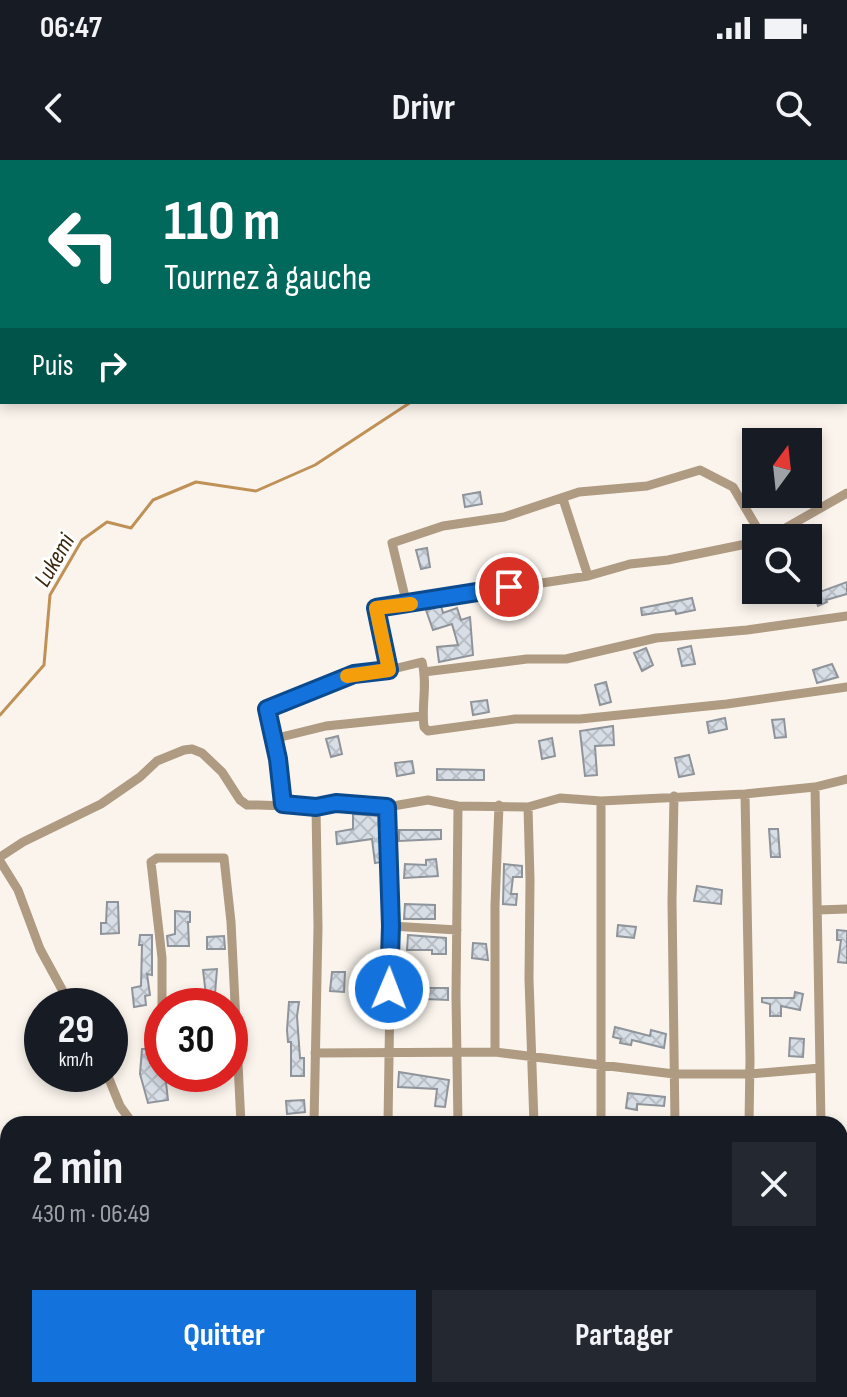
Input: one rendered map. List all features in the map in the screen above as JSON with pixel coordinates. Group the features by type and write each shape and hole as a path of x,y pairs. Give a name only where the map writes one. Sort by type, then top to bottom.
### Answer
{"street":[{"path":"407,605 392,543 443,526 504,517 579,492 647,486 700,470 733,487 756,524"},
{"path":"791,524 847,493"},
{"path":"563,499 588,576"},
{"path":"389,670 376,608 588,576 630,564 742,544"},
{"path":"424,672 527,659 566,659 656,638 747,630 847,616"},
{"path":"283,804 267,709 354,674 422,662 426,703 422,716 428,731 515,719 580,719 847,687"},
{"path":"273,739 326,726 422,716"},
{"path":"61,988 40,949 18,890 0,859 23,842 101,804 157,761 184,750 202,753 213,762 247,805 316,807 336,803 387,807 428,800 458,806 528,807 560,798 601,801 745,794 815,787 847,779"},
{"path":"815,787 821,1116"},
{"path":"745,794 749,1116"},
{"path":"674,796 675,1116"},
{"path":"601,801 601,1116"},
{"path":"495,1052 499,805"},
{"path":"458,806 458,1116"},
{"path":"314,1116 318,927 316,807"},
{"path":"387,807 391,926 388,1116"},
{"path":"528,807 534,1116"},
{"path":"162,988 162,958 151,862 157,858 224,858 234,988"},
{"path":"818,910 847,909"},
{"path":"391,926 457,930"},
{"path":"315,1053 495,1052 674,1074 750,1074 820,1068"},
{"path":"114,1092 127,1116"},
{"path":"239,1092 241,1116"}],"building":[{"path":"480,492 482,504 465,507 463,495"},
{"path":"427,548 430,567 421,569 416,550"},
{"path":"847,582 847,594 826,600 827,602 818,606 822,604 822,591"},
{"path":"692,598 695,610 642,615 641,608"},
{"path":"441,606 443,613 457,608 461,620 470,617 473,655 439,662 437,647 458,645 452,624 433,630 426,610"},
{"path":"691,646 695,664 682,666 678,649"},
{"path":"646,648 653,665 642,671 634,653"},
{"path":"832,664 838,677 817,683 813,670"},
{"path":"606,682 611,702 600,705 595,685"},
{"path":"487,700 489,712 473,715 471,702"},
{"path":"725,718 727,729 709,733 707,722"},
{"path":"784,719 786,737 775,738 772,720"},
{"path":"613,726 614,745 595,746 597,775 585,776 580,731"},
{"path":"338,736 342,754 331,757 326,739"},
{"path":"552,738 555,756 542,759 539,741"},
{"path":"689,755 694,774 679,777 675,758"},
{"path":"412,761 414,773 397,776 395,763"},
{"path":"437,769 484,770 484,780 437,780"},
{"path":"353,814 380,816 381,862 375,863 372,839 337,844 336,832 353,829"},
{"path":"769,829 778,829 780,857 771,857"},
{"path":"399,830 441,830 441,839 399,841"},
{"path":"436,859 438,876 404,878 405,864 426,865 426,860"},
{"path":"504,864 522,866 522,877 513,877 511,894 517,894 516,905 503,904"},
{"path":"697,886 722,890 721,904 694,901"},
{"path":"107,902 118,902 119,933 101,934 101,923 106,923"},
{"path":"405,904 435,905 435,919 404,919"},
{"path":"175,911 190,912 189,946 168,946 167,936 175,934"},
{"path":"618,925 636,927 634,938 617,936"},
{"path":"837,930 847,931 847,963 838,962 841,940 837,940"},
{"path":"140,935 152,935 152,975 147,974 149,988 144,988 144,1005 134,1007 132,988 141,986 142,945 139,945"},
{"path":"408,935 446,938 446,954 432,954 432,950 407,950"},
{"path":"224,936 225,949 207,949 207,937"},
{"path":"473,943 486,944 488,960 472,958"},
{"path":"217,969 215,988 205,988 203,970"},
{"path":"332,972 345,972 344,992 330,991"},
{"path":"427,988 448,988 448,1000 426,999"},
{"path":"795,992 803,994 800,1010 781,1006 781,1016 770,1016 770,1004 762,1002 762,998 794,998"},
{"path":"289,1002 299,1002 297,1016 304,1076 291,1076 291,1042 288,1042 287,1030"},
{"path":"615,1027 650,1036 651,1030 666,1034 664,1048 632,1040 631,1045 620,1043 621,1039 613,1037"},
{"path":"790,1038 804,1039 803,1057 789,1056"},
{"path":"142,1049 144,1049 144,1088 140,1074"},
{"path":"399,1072 449,1080 445,1107 435,1106 437,1089 398,1087"},
{"path":"145,1092 167,1092 168,1100 148,1103"},
{"path":"628,1093 665,1097 664,1106 637,1104 637,1110 626,1108"},
{"path":"304,1100 305,1112 287,1114 286,1101"}],"waterway":[{"name":"Lukemi","path":"0,715 44,665 50,595 82,540 107,522 131,528 153,500 196,482 256,491 315,465 408,404"}],"slow traffic":[{"path":"347,676 389,670 376,608 411,604"}],"route":[{"path":"389,989 391,926 387,807 336,803 316,807 283,804 278,759 267,709 354,674 389,670 376,608 509,587"}]}
